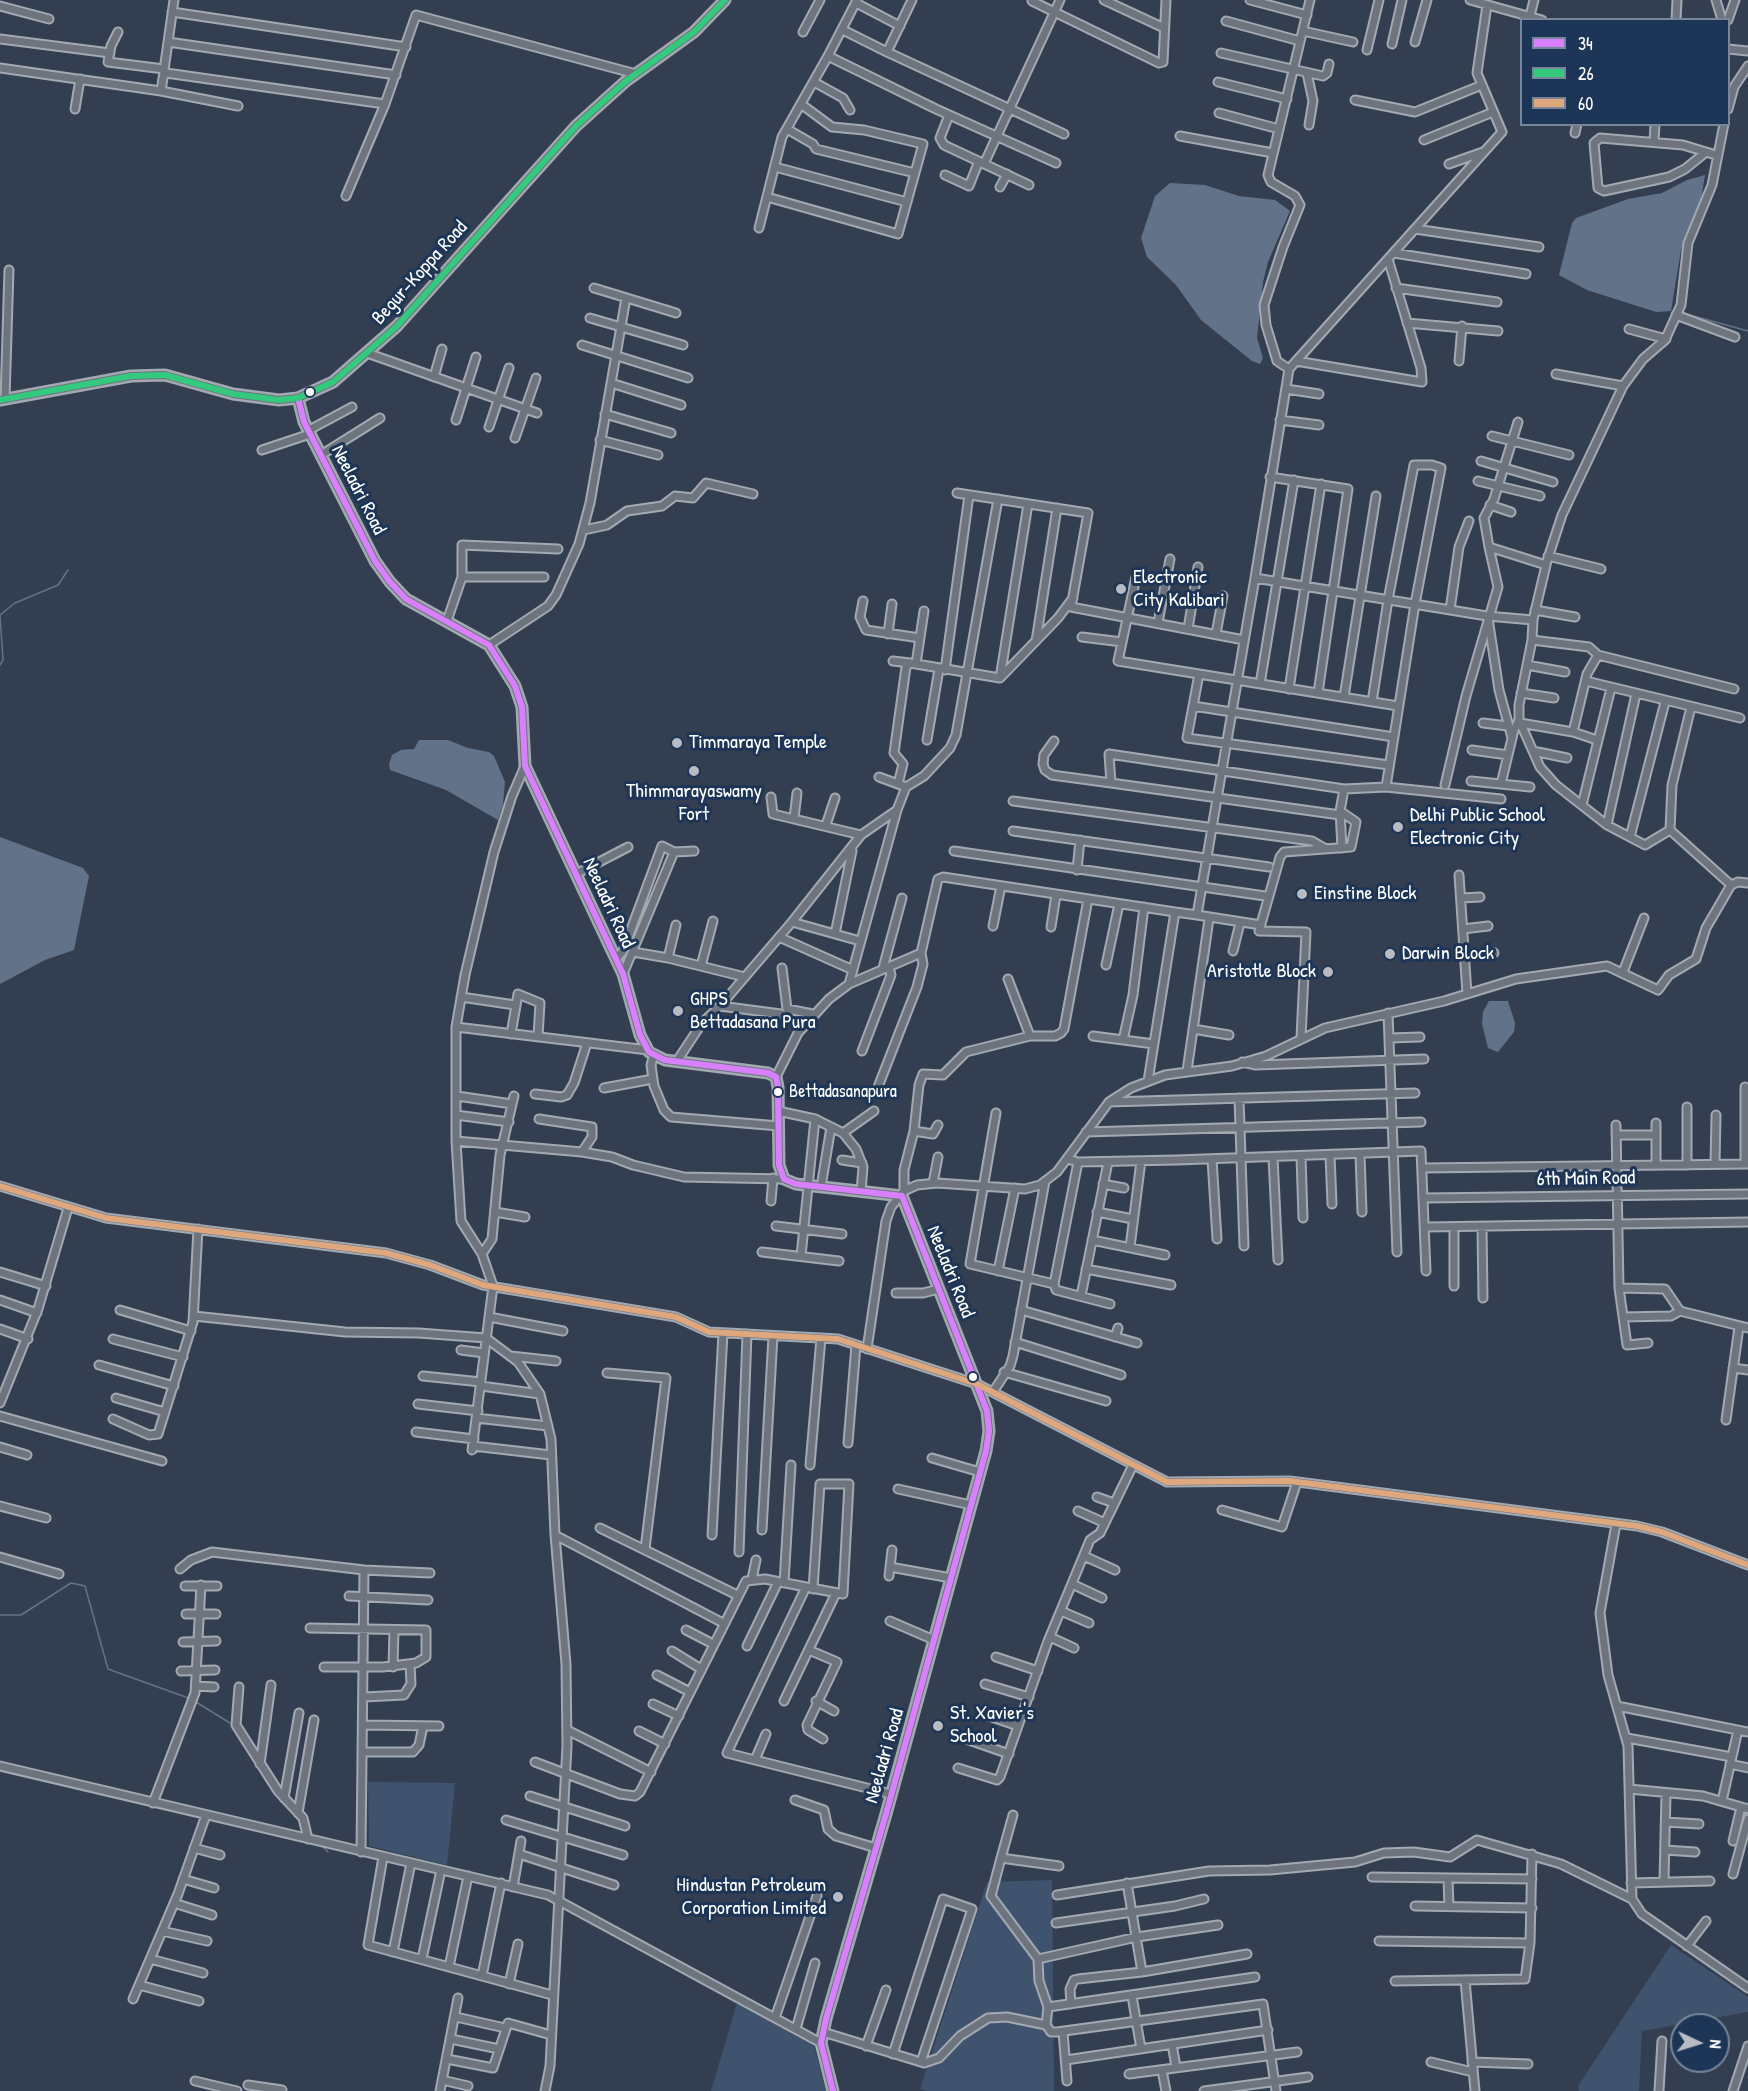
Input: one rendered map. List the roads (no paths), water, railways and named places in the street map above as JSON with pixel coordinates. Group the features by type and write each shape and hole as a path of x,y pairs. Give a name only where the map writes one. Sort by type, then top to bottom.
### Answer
{"main road":[{"name":"Begur-Koppa Road","path":"2,399 131,376 165,375 241,396 279,400 298,398 333,382 396,326 576,126 636,74 678,46 725,0"},
{"name":"Neeladri Road","path":"298,398 309,432 375,561 390,582 406,598 489,645 515,686 522,707 525,766 623,974 640,1035 651,1052"},
{"path":"651,1052 677,1061 768,1073 776,1077 779,1165 784,1179 809,1186 903,1193"},
{"name":"Neeladri Road","path":"833,2091 821,2043 823,2032 934,1640 980,1473 989,1431 987,1411 903,1193"}],"street":[{"path":"160,91 174,0"},
{"path":"803,32 820,0"},
{"path":"887,52 912,0"},
{"path":"945,175 969,186 1060,0"},
{"path":"1104,0 1164,28"},
{"path":"1032,1 1159,63 1163,62 1166,0"},
{"path":"1250,0 1307,15"},
{"path":"1289,369 1277,361 1266,325 1264,305 1300,205 1299,200 1269,179 1272,153 1310,0"},
{"path":"1367,50 1379,0"},
{"path":"1392,44 1402,0"},
{"path":"1415,42 1427,0"},
{"path":"1474,0 1536,18"},
{"path":"1530,16 1534,0"},
{"path":"1676,18 1677,0"},
{"path":"1716,0 1721,18"},
{"path":"1729,18 1735,0"},
{"path":"759,228 787,129 857,2 900,26"},
{"path":"1197,915 1289,369 1502,132 1477,73 1487,4"},
{"path":"0,6 49,19"},
{"path":"172,12 406,47"},
{"path":"346,196 385,104 415,16 421,14 636,74"},
{"path":"1226,21 1300,41"},
{"path":"843,30 1064,134"},
{"path":"1304,31 1353,42"},
{"path":"118,32 108,62 385,104"},
{"path":"0,39 110,53"},
{"path":"168,42 396,75"},
{"path":"1730,49 1748,51"},
{"path":"1221,52 1294,70 1325,75 1329,64"},
{"path":"828,56 949,115 1056,163"},
{"path":"1730,102 1734,87 1748,66"},
{"path":"0,68 160,91 238,106"},
{"path":"1308,73 1313,101 1309,125"},
{"path":"75,109 80,79"},
{"path":"814,82 843,98 850,110"},
{"path":"1218,82 1287,99"},
{"path":"1355,100 1415,112 1482,85"},
{"path":"767,197 898,234 924,144 864,130 832,127 801,104"},
{"path":"1424,140 1493,112"},
{"path":"1219,113 1279,129"},
{"path":"949,115 941,142 1029,185"},
{"path":"1654,142 1655,126"},
{"path":"1502,784 1512,738 1520,722 1521,693 1532,640 1533,620 1548,556 1578,479 1623,386 1643,359 1666,339 1676,315 1687,269 1688,243 1712,185 1716,155 1723,126"},
{"path":"787,129 813,144 816,149 915,173"},
{"path":"1179,136 1272,153"},
{"path":"1706,152 1685,169 1669,177 1600,190 1594,147 1596,140 1683,145 1716,155"},
{"path":"1449,164 1484,152"},
{"path":"775,167 907,202"},
{"path":"999,187 1007,174"},
{"path":"1415,228 1539,247"},
{"path":"1394,253 1526,274"},
{"path":"1296,361 1422,382 1421,368 1388,259"},
{"path":"2,399 9,270"},
{"path":"594,288 676,313"},
{"path":"1396,288 1497,302"},
{"path":"489,645 548,606 556,595 584,530 626,298"},
{"path":"1676,315 1736,337"},
{"path":"590,318 683,345"},
{"path":"1407,322 1498,331"},
{"path":"1459,361 1462,326"},
{"path":"1629,329 1666,339"},
{"path":"582,345 688,378"},
{"path":"434,377 442,349"},
{"path":"367,353 537,413"},
{"path":"456,420 476,357"},
{"path":"489,427 509,368"},
{"path":"1556,374 1623,386"},
{"path":"515,438 536,378"},
{"path":"610,383 681,405"},
{"path":"1286,389 1319,394"},
{"path":"262,450 309,432 352,407"},
{"path":"605,414 671,433"},
{"path":"321,456 381,418"},
{"path":"1280,420 1319,425"},
{"path":"1446,785 1487,616 1498,587 1484,518 1498,485 1518,422"},
{"path":"1492,436 1569,455"},
{"path":"600,440 658,455"},
{"path":"1481,461 1553,482"},
{"path":"1372,702 1388,600 1414,465 1432,465 1441,468 1415,604 1386,787"},
{"path":"1270,477 1348,489 1318,693"},
{"path":"1260,684 1294,480"},
{"path":"1478,481 1540,495"},
{"path":"584,530 607,525 627,512 662,506 675,496 693,498 706,483 753,494"},
{"path":"1289,689 1321,484"},
{"path":"957,493 1088,513 1071,607 1244,640"},
{"path":"927,740 942,669 969,495"},
{"path":"1344,697 1376,496"},
{"path":"849,984 897,810 906,787 924,776 950,748 956,735 998,499"},
{"path":"1000,678 1028,504"},
{"path":"1490,505 1511,512"},
{"path":"1036,641 1057,508"},
{"path":"1450,610 1459,547 1469,521"},
{"path":"447,621 462,577 462,545 558,549"},
{"path":"1489,547 1546,565"},
{"path":"1548,556 1601,569"},
{"path":"1158,623 1170,559"},
{"path":"1188,629 1198,567"},
{"path":"462,577 544,577"},
{"path":"1136,577 1118,662 1398,706"},
{"path":"1255,578 1487,616 1533,620"},
{"path":"1216,634 1223,596"},
{"path":"1000,678 1036,641 1072,598"},
{"path":"863,601 860,617 866,630 920,638"},
{"path":"888,634 892,604"},
{"path":"1535,610 1575,617"},
{"path":"898,784 903,764 894,753 903,672 913,664 924,611"},
{"path":"1487,616 1499,690 1512,738"},
{"path":"1082,637 1122,642"},
{"path":"1532,640 1589,647 1598,655 1734,689"},
{"path":"1573,732 1588,670 1598,655"},
{"path":"893,661 1000,678"},
{"path":"1527,665 1565,672"},
{"path":"1199,674 1187,738 1389,765"},
{"path":"1586,681 1665,702 1740,718"},
{"path":"1582,805 1611,688"},
{"path":"1521,693 1554,698"},
{"path":"1607,825 1636,694"},
{"path":"1630,837 1665,702"},
{"path":"1193,706 1394,737"},
{"path":"1670,830 1672,785 1691,707"},
{"path":"1520,722 1573,732 1597,740"},
{"path":"1520,722 1540,767 1556,785 1607,825 1645,845 1670,830"},
{"path":"1483,723 1508,726"},
{"path":"1054,741 1044,755 1043,764 1045,770 1052,775 1216,799 1340,813 1356,822 1351,847 1284,852 1280,857 1259,931 1306,932 1301,1038"},
{"path":"1472,750 1508,755"},
{"path":"1533,751 1567,758"},
{"path":"1111,783 1109,754 1344,789 1386,787 1501,800"},
{"path":"473,1445 492,1287 482,1254 461,1221 456,1141 456,1027 494,852 512,796 525,766"},
{"path":"879,777 906,787"},
{"path":"1471,781 1530,787"},
{"path":"1342,848 1340,813 1344,789"},
{"path":"794,818 797,793"},
{"path":"771,797 773,814 861,835"},
{"path":"826,825 835,798"},
{"path":"1013,801 1312,841 1326,849"},
{"path":"677,1061 702,1023 720,1006 780,937 853,849 861,835 897,810"},
{"path":"1670,830 1731,885"},
{"path":"1013,831 1269,867"},
{"path":"1077,870 1080,840"},
{"path":"616,959 623,951 662,846 674,852 694,851"},
{"path":"576,874 628,847"},
{"path":"835,934 853,849"},
{"path":"954,851 1265,896"},
{"path":"623,974 674,852"},
{"path":"1459,875 1467,994"},
{"path":"878,1088 917,987 923,964 921,953 938,879 943,877 1197,915 1209,919 1261,925"},
{"path":"867,1348 886,1221 891,1207 903,1193 933,1183 1024,1190 1045,1181 1068,1159 1109,1102 1148,1081 1187,1071 1232,1066 1284,1049 1301,1038 1325,1028 1467,994 1516,979 1607,966 1658,990 1669,975 1696,959 1706,928 1731,885 1738,882 1748,883"},
{"path":"993,926 1001,886"},
{"path":"1051,927 1056,894"},
{"path":"1461,898 1480,897"},
{"path":"862,1051 891,975 886,968 902,898"},
{"path":"903,1193 904,1170 914,1131 916,1098 923,1074 943,1075 966,1052 1030,1036 1055,1036 1064,1029 1088,899"},
{"path":"1106,965 1119,904"},
{"path":"1123,1040 1133,995 1144,908"},
{"path":"1148,1081 1175,912"},
{"path":"1623,972 1644,918"},
{"path":"1187,1071 1209,919"},
{"path":"701,966 713,921"},
{"path":"792,922 860,941"},
{"path":"1233,951 1240,923"},
{"path":"668,958 676,925"},
{"path":"1463,928 1488,926"},
{"path":"780,937 853,970"},
{"path":"633,952 745,977"},
{"path":"776,1077 798,1033 813,1014 849,984 921,953"},
{"path":"1464,955 1494,953"},
{"path":"782,968 787,1009 813,1014"},
{"path":"1008,979 1030,1036"},
{"path":"511,1034 514,1005 518,994 539,1002 538,1037"},
{"path":"461,998 514,1005"},
{"path":"720,1006 781,1014"},
{"path":"1388,1013 1397,1252"},
{"path":"456,1027 651,1052 653,1080 664,1110 670,1117 779,1126"},
{"path":"1193,1029 1229,1035"},
{"path":"1093,1035 1154,1044"},
{"path":"1390,1038 1420,1037"},
{"path":"535,1094 561,1097 567,1095 574,1083 587,1043"},
{"path":"1242,1062 1256,1065 1424,1059"},
{"path":"604,1088 653,1080"},
{"path":"1424,1168 1747,1164 1745,1087"},
{"path":"1109,1102 1415,1093"},
{"path":"457,1096 512,1104"},
{"path":"482,1254 491,1243 500,1155 514,1096"},
{"path":"1239,1098 1239,1158 1244,1246"},
{"path":"1687,1107 1687,1165"},
{"path":"778,1110 815,1119 843,1134 856,1149 862,1163 861,1191"},
{"path":"843,1134 874,1111"},
{"path":"996,1113 970,1264 1054,1284"},
{"path":"456,1115 509,1122"},
{"path":"1715,1164 1716,1115"},
{"path":"539,1119 592,1127 592,1137 582,1152"},
{"path":"801,1256 815,1119"},
{"path":"1086,1132 1421,1122"},
{"path":"1656,1123 1656,1165"},
{"path":"914,1131 933,1134 938,1125"},
{"path":"1616,1125 1619,1288 1627,1345 1648,1343"},
{"path":"821,1187 831,1127"},
{"path":"1616,1135 1656,1135"},
{"path":"456,1141 582,1152 612,1157 633,1165 684,1177 784,1179"},
{"path":"1068,1159 1078,1162 1108,1162 1394,1154 1421,1151 1424,1168 1426,1271"},
{"path":"1360,1154 1362,1212"},
{"path":"1330,1155 1332,1204"},
{"path":"1301,1156 1303,1218"},
{"path":"933,1183 938,1157"},
{"path":"1273,1157 1278,1260"},
{"path":"1212,1159 1216,1239"},
{"path":"842,1160 862,1163"},
{"path":"1130,1247 1141,1161"},
{"path":"1078,1162 1054,1284 1056,1290 1110,1304"},
{"path":"1081,1296 1108,1162"},
{"path":"771,1201 773,1178"},
{"path":"993,1392 1010,1366 1045,1181"},
{"path":"1103,1184 1124,1188"},
{"path":"0,1186 106,1218 386,1253 492,1287 676,1317 709,1332 838,1339 977,1384 1167,1482 1297,1482 1653,1529 1748,1565"},
{"path":"998,1271 1015,1188"},
{"name":"6th Main Road","path":"1425,1198 1748,1194"},
{"path":"0,1403 28,1339 68,1208"},
{"path":"495,1212 525,1217"},
{"path":"1097,1212 1133,1219"},
{"path":"1426,1227 1748,1222"},
{"path":"776,1226 842,1234"},
{"path":"1454,1227 1454,1286"},
{"path":"1482,1227 1483,1298"},
{"path":"113,1419 153,1436 158,1434 194,1316 198,1229"},
{"path":"1092,1240 1165,1255"},
{"path":"762,1252 839,1261"},
{"path":"1086,1269 1171,1285"},
{"path":"0,1272 46,1286"},
{"path":"1619,1288 1665,1289 1680,1311 1748,1328"},
{"path":"896,1293 923,1293 939,1289"},
{"path":"0,1300 37,1313"},
{"path":"120,1310 191,1331"},
{"path":"1021,1310 1137,1343"},
{"path":"1623,1317 1671,1316 1680,1311"},
{"path":"194,1316 345,1332 419,1333 486,1338 511,1356 540,1394 548,1426 551,1455 555,1535 565,1646 567,1730 567,1773 546,2091"},
{"path":"489,1317 563,1331"},
{"path":"1726,1420 1739,1327"},
{"path":"1115,1337 1118,1328"},
{"path":"0,1329 28,1339"},
{"path":"712,1536 723,1333"},
{"path":"739,1552 747,1334"},
{"path":"762,1530 773,1336"},
{"path":"810,1465 820,1338"},
{"path":"113,1339 183,1358"},
{"path":"1015,1342 1121,1375"},
{"path":"848,1443 856,1345"},
{"path":"461,1350 484,1353"},
{"path":"511,1356 556,1361"},
{"path":"99,1365 174,1386"},
{"path":"1733,1368 1748,1370"},
{"path":"1004,1372 1106,1401"},
{"path":"607,1373 666,1378 645,1549"},
{"path":"423,1376 540,1394"},
{"path":"116,1398 165,1412"},
{"path":"418,1404 548,1426"},
{"path":"0,1416 162,1461"},
{"path":"416,1432 473,1445 551,1455"},
{"path":"0,1447 27,1455"},
{"path":"932,1458 980,1473"},
{"path":"747,1646 781,1583 791,1465"},
{"path":"958,1768 997,1780 1009,1754 1050,1637 1090,1540 1100,1533 1133,1466"},
{"path":"1222,1510 1282,1527 1297,1482"},
{"path":"535,1762 629,1796 640,1792 746,1581 752,1579 781,1583 810,1588 836,1593 843,1594 849,1484 820,1484 810,1588 727,1753 891,1794"},
{"path":"898,1489 971,1505"},
{"path":"1097,1497 1114,1503"},
{"path":"0,1506 46,1518"},
{"path":"1078,1511 1105,1523"},
{"path":"1616,1524 1600,1613 1607,1667 1627,1738 1632,1899"},
{"path":"600,1528 737,1596"},
{"path":"555,1535 723,1623"},
{"path":"890,1576 892,1550"},
{"path":"180,1569 191,1560 212,1552 364,1569 430,1573"},
{"path":"1084,1556 1115,1570"},
{"path":"0,1557 59,1574"},
{"path":"752,1579 756,1560"},
{"path":"890,1567 951,1578"},
{"path":"361,1852 365,1666 364,1569"},
{"path":"1072,1584 1102,1598"},
{"path":"153,1803 196,1686 201,1585"},
{"path":"185,1586 217,1586"},
{"path":"784,1701 836,1593"},
{"path":"349,1596 428,1600"},
{"path":"1061,1611 1089,1623"},
{"path":"186,1614 216,1614"},
{"path":"890,1621 934,1640"},
{"path":"310,1628 426,1630 426,1657 410,1664 324,1667"},
{"path":"393,1666 394,1630"},
{"path":"686,1630 713,1644"},
{"path":"1050,1637 1074,1648"},
{"path":"183,1642 216,1641"},
{"path":"809,1650 837,1662 816,1701 807,1725 808,1730 823,1739"},
{"path":"672,1651 701,1670"},
{"path":"996,1657 1038,1671"},
{"path":"364,1696 405,1695 411,1684 410,1664"},
{"path":"182,1671 215,1670"},
{"path":"657,1675 690,1692"},
{"path":"260,1764 271,1684"},
{"path":"985,1684 1029,1697"},
{"path":"196,1686 214,1687"},
{"path":"239,1687 236,1725 260,1764 305,1822 308,1839"},
{"path":"816,1701 834,1711"},
{"path":"653,1704 679,1716"},
{"path":"1617,1706 1748,1732"},
{"path":"284,1796 299,1713"},
{"path":"986,1715 1018,1726"},
{"path":"297,1813 314,1720"},
{"path":"364,1725 440,1726"},
{"path":"363,1752 413,1752 419,1745 423,1726"},
{"path":"567,1730 651,1772"},
{"path":"1722,1801 1738,1730"},
{"path":"639,1731 665,1744"},
{"path":"755,1760 766,1734"},
{"path":"1627,1738 1731,1761 1748,1768"},
{"path":"966,1739 1009,1754"},
{"path":"0,1766 548,1895 821,2043"},
{"path":"1629,1789 1722,1801 1745,1808 1733,1841"},
{"path":"1664,1881 1666,1794"},
{"path":"530,1796 626,1826"},
{"path":"795,1800 824,1810 828,1828 836,1836 876,1848"},
{"path":"133,1999 174,1903 206,1815"},
{"path":"1013,1815 991,1896 1038,1959 1039,1981 1048,2007 1046,2025 1051,2032 1263,2004 1269,2030 1276,2091"},
{"path":"1733,1874 1748,1819"},
{"path":"506,1820 624,1855"},
{"path":"1665,1822 1699,1824"},
{"path":"1057,1895 1217,1870 1270,1870 1355,1862 1384,1853 1414,1852 1450,1857 1477,1840 1561,1864 1632,1899 1642,1914 1748,1988"},
{"path":"513,1887 521,1841"},
{"path":"194,1848 220,1855"},
{"path":"1665,1850 1695,1852"},
{"path":"519,1854 614,1885"},
{"path":"1395,1981 1525,1979 1532,1908 1532,1854"},
{"path":"383,1857 368,1945 552,1995"},
{"path":"1001,1858 1059,1866"},
{"path":"393,1952 411,1863"},
{"path":"422,1959 441,1870"},
{"path":"449,1968 468,1876"},
{"path":"1372,1877 1532,1879"},
{"path":"1448,1878 1449,1907"},
{"path":"183,1879 214,1888"},
{"path":"1631,1883 1710,1881"},
{"path":"482,1976 501,1883"},
{"path":"1127,1883 1142,1972"},
{"path":"775,2018 817,1896"},
{"path":"893,2055 943,1899 972,1910 921,2062"},
{"path":"1056,1923 1204,1899"},
{"path":"174,1903 212,1915"},
{"path":"1415,1906 1532,1908"},
{"path":"1687,1946 1707,1921"},
{"path":"1038,1959 1137,1937 1218,1925"},
{"path":"162,1931 207,1941"},
{"path":"1379,1941 1530,1943"},
{"path":"509,1984 518,1944"},
{"path":"1071,2004 1070,1989 1074,1980 1142,1972 1247,1954"},
{"path":"150,1959 203,1972"},
{"path":"796,2029 815,1964"},
{"path":"1048,2007 1255,1977"},
{"path":"1465,1980 1475,2091"},
{"path":"139,1985 199,2001"},
{"path":"867,2046 886,1990"},
{"path":"1132,1996 1141,2049"},
{"path":"440,2091 458,1998"},
{"path":"456,2017 505,2028"},
{"path":"823,2032 893,2055 930,2062 939,2058 960,2036 988,2018 1007,2017 1046,2025"},
{"path":"447,2059 493,2068 505,2028 511,2022 551,2036"},
{"path":"1066,2060 1269,2030"},
{"path":"1063,2032 1067,2081"},
{"path":"451,2039 499,2049"},
{"path":"1659,2091 1662,2041"},
{"path":"1172,2044 1176,2067"},
{"path":"1733,2091 1748,2046"},
{"path":"1129,2074 1297,2052"},
{"path":"1431,2062 1473,2072"},
{"path":"1472,2062 1528,2064"},
{"path":"1162,2070 1166,2091"},
{"path":"1204,2091 1308,2077"},
{"path":"442,2080 468,2086"},
{"path":"195,2082 237,2089 237,2091"},
{"path":"248,2085 282,2090"}],"waterway":[{"path":"1683,313 1748,331"},
{"path":"0,665 3,660 0,615 15,603 58,585 68,570"},
{"path":"0,1615 21,1615 71,1583 85,1586 108,1669 191,1699"},
{"path":"196,1702 230,1723"},
{"path":"244,1730 257,1750"},
{"path":"264,1762 274,1779"},
{"path":"295,1814 301,1821"},
{"path":"322,1846 328,1852"}],"place":[{"name":"Electronic City Kalibari","path":"1121,589"},
{"name":"Timmaraya Temple","path":"677,743"},
{"name":"Thimmarayaswamy Fort","path":"694,771"},
{"name":"Delhi Public School Electronic City","path":"1398,827"},
{"name":"Einstine Block","path":"1302,894"},
{"name":"Darwin Block","path":"1390,954"},
{"name":"Aristotle Block","path":"1328,972"},
{"name":"GHPS Bettadasana Pura","path":"678,1011"},
{"name":"Bettadasanapura","path":"778,1092"},
{"name":"St. Xavier's School","path":"938,1726"},
{"name":"Hindustan Petroleum Corporation Limited","path":"838,1897"}]}
